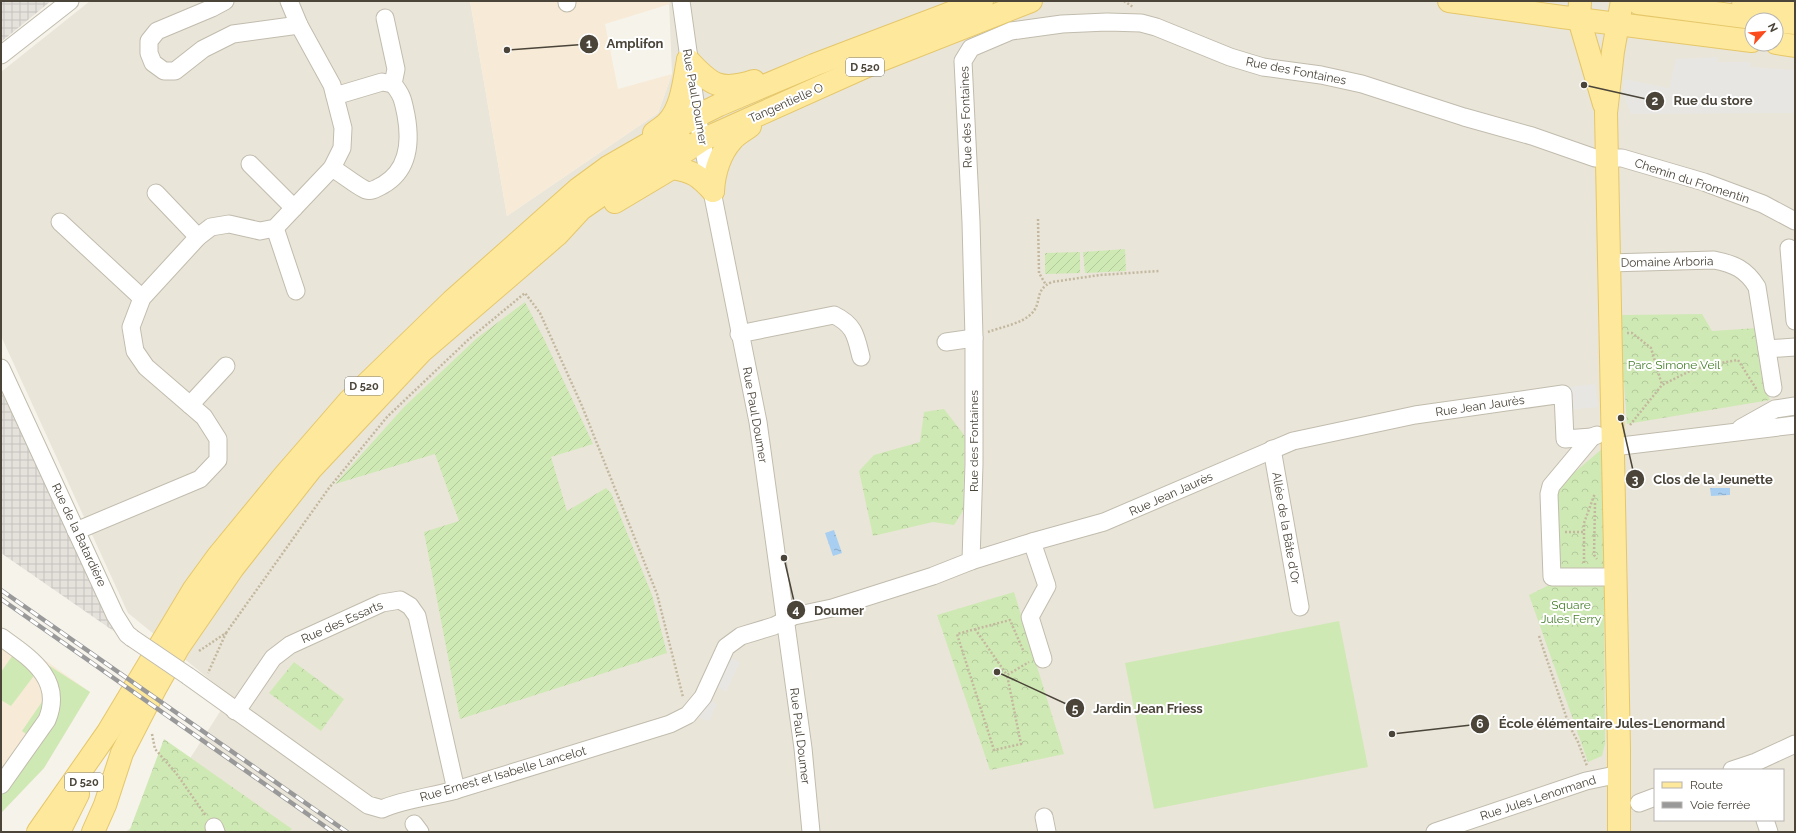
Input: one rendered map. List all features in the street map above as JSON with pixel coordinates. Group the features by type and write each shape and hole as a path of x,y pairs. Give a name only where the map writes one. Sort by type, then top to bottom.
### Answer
{"main road":[{"name":"Tangentielle O","path":"697,116 719,105 814,66 982,1"},
{"name":"Tangentielle O","path":"557,235 702,140 876,62 1031,1"},
{"path":"1449,1 1579,10 1618,24 1744,39"},
{"path":"1743,1 1795,8"},
{"path":"1619,832 1620,774 1606,113 1613,51 1618,24 1630,2 1744,17"},
{"path":"1579,10 1606,113"},
{"path":"1784,22 1795,23"},
{"name":"D 520","path":"688,60 704,77 716,84 730,87 850,49 871,44"},
{"path":"1784,44 1795,46"},
{"name":"D 520","path":"59,832 108,732 194,589 218,556 344,406 452,301 578,189 667,123 678,101 688,60"},
{"name":"D 520","path":"702,140 705,128 710,122 723,114 795,80 814,66"},
{"path":"713,192 713,176 724,151 733,139 776,107"},
{"name":"D 520","path":"608,168 697,116"},
{"name":"D 520","path":"81,832 156,686 178,648 233,568 311,469 421,352 557,235 581,209 691,135 695,128 697,116"},
{"path":"557,235 672,168 691,172 701,178 713,192"},
{"path":"38,832 108,732"},
{"path":"93,832 105,805 122,753"}],"street":[{"path":"1,55 70,1"},
{"path":"225,1 157,31 150,41 149,53 153,63 164,71 175,71 203,49 233,34 300,25"},
{"path":"76,531 200,479 218,460 218,439 204,417 146,366 135,350 131,327 142,298 198,237 211,227 229,224 260,231 275,228 332,168 342,148 343,128 335,96 327,73 300,25 289,1"},
{"name":"Rue Paul Doumer","path":"681,1 697,116 713,192 739,334 758,422 784,620 803,748 811,832"},
{"path":"385,18 396,69 393,84"},
{"name":"Rue des Fontaines","path":"971,561 974,472 974,336 971,222 963,61 971,48 1011,31 1062,24 1107,22 1141,23 1177,35 1230,57 1263,67 1321,75 1362,84 1464,117 1532,136 1595,158 1608,158"},
{"path":"332,168 365,190 373,190 395,176 405,161 408,150 409,136 401,94 393,84 382,82 335,96"},
{"name":"Chemin du Fromentin","path":"1608,158 1622,158 1704,182 1763,204 1795,221"},
{"path":"250,164 294,208"},
{"path":"156,193 198,237"},
{"path":"60,222 142,298"},
{"path":"275,228 296,291"},
{"path":"1789,248 1795,321"},
{"name":"Domaine Arboria","path":"1609,263 1714,260 1726,262 1750,275 1757,287 1767,349 1765,391"},
{"path":"739,334 834,315 844,320 856,334 861,357"},
{"path":"946,342 974,336"},
{"path":"1767,349 1795,347"},
{"path":"190,405 226,366"},
{"name":"Rue de la Batardière","path":"1,368 115,615 127,634 188,676"},
{"name":"Rue Jean Jaurès","path":"784,620 794,616 832,608 933,576 971,561 1111,520 1293,441 1416,415 1563,394 1565,439 1592,437"},
{"path":"1734,432 1775,409 1795,406"},
{"path":"1775,409 1778,428"},
{"path":"1616,577 1552,577 1549,494 1551,486 1592,437 1601,433 1613,440 1734,432 1795,425"},
{"name":"Allée de la Bâte d'Or","path":"1272,449 1300,607"},
{"path":"1032,542 1047,586 1030,617 1043,659"},
{"name":"Rue des Essarts","path":"235,711 241,705 273,658 290,645 382,603 400,600 410,606 417,616 456,790"},
{"name":"Rue Ernest et Isabelle Lancelot","path":"188,676 368,805 382,810 391,805 456,790 670,724 688,715 703,697 726,647 741,636 774,626 784,620"},
{"path":"1,637 32,659 43,672 52,696 52,709 47,720 1,785"},
{"path":"1738,769 1756,766 1795,744"},
{"name":"Rue Jules Lenormand","path":"1435,832 1586,780 1620,774"},
{"path":"1639,803 1654,797"},
{"path":"1765,821 1769,832"}],"path":[{"path":"1038,220 1039,273 1046,285"},
{"path":"974,336 1023,319 1032,314 1037,305 1039,293 1046,285 1052,282 1100,275 1159,271"},
{"path":"205,679 226,633 329,488 387,417 468,340 525,293 540,313 582,406 657,594 688,715"},
{"path":"1611,332 1632,333 1651,348 1662,385"},
{"path":"1613,440 1626,431 1662,385 1692,370 1738,360 1756,387 1765,391"},
{"path":"1584,578 1584,523 1595,493"},
{"path":"1562,533 1584,532"},
{"path":"975,629 1007,675 1021,744 994,750 957,634 975,629 1010,620 1028,663 1007,675"},
{"path":"197,652 226,633"},
{"path":"1539,636 1569,724 1587,766 1593,768"},
{"path":"152,730 155,749 176,773 215,830"}],"shaded area":[{"path":"1,1 51,1 1,42"},
{"path":"90,1 470,1 507,216 658,113 672,74 669,1 1795,1 1795,832 125,832 157,810 230,696 128,613 1,336 1,72"},
{"path":"470,1 669,1 670,4 605,24 618,89 672,74 658,113 507,216"},
{"path":"1717,57 1718,62 1750,62 1751,67 1795,70 1795,113 1631,114 1623,94 1624,79 1669,88 1676,59"},
{"path":"1595,384 1598,407 1570,410 1567,387"},
{"path":"1,391 48,486 115,632 1,553"},
{"path":"1,629 90,692 44,768 1,813"},
{"path":"731,658 740,662 726,692 717,687"},
{"path":"708,700 717,704 709,721 699,718"}],"green space":[{"path":"1125,249 1126,271 1085,273 1083,252"},
{"path":"1080,252 1080,273 1045,274 1045,253"},
{"path":"525,302 593,444 551,457 567,511 606,488 611,493 652,595 667,653 460,719 424,532 459,521 435,454 335,484 404,407 477,338"},
{"name":"Parc Simone Veil","path":"1702,314 1712,331 1757,328 1761,375 1770,400 1627,424 1624,383 1622,382 1620,315"},
{"path":"944,409 965,436 963,511 954,525 933,522 873,536 859,471 874,455 920,442 924,412"},
{"name":"Square Jules Ferry","path":"1603,448 1605,744 1602,756 1588,762 1529,595 1553,583 1555,489"},
{"path":"1014,592 1064,754 990,770 937,615"},
{"path":"1339,621 1368,767 1154,809 1125,663"},
{"path":"15,652 34,671 33,677 11,706 1,700 1,672"},
{"path":"42,661 90,692 44,768 1,813 1,795 51,719"},
{"path":"294,662 344,699 321,731 269,693"},
{"path":"48,693 49,702 30,737 22,731"},
{"path":"164,739 292,829 289,832 129,832"}],"water":[{"path":"1710,488 1730,488 1730,495 1711,496"},
{"path":"834,530 842,553 833,556 825,533"}],"railway":[{"path":"1,590 347,832"},
{"path":"1,599 333,832"}],"place":[{"name":"Amplifon","path":"507,50"},
{"name":"Rue du store","path":"1584,85"},
{"name":"Clos de la Jeunette","path":"1621,418"},
{"name":"Doumer","path":"784,558"},
{"name":"Jardin Jean Friess","path":"997,672"},
{"name":"École élémentaire Jules-Lenormand","path":"1392,734"}]}
